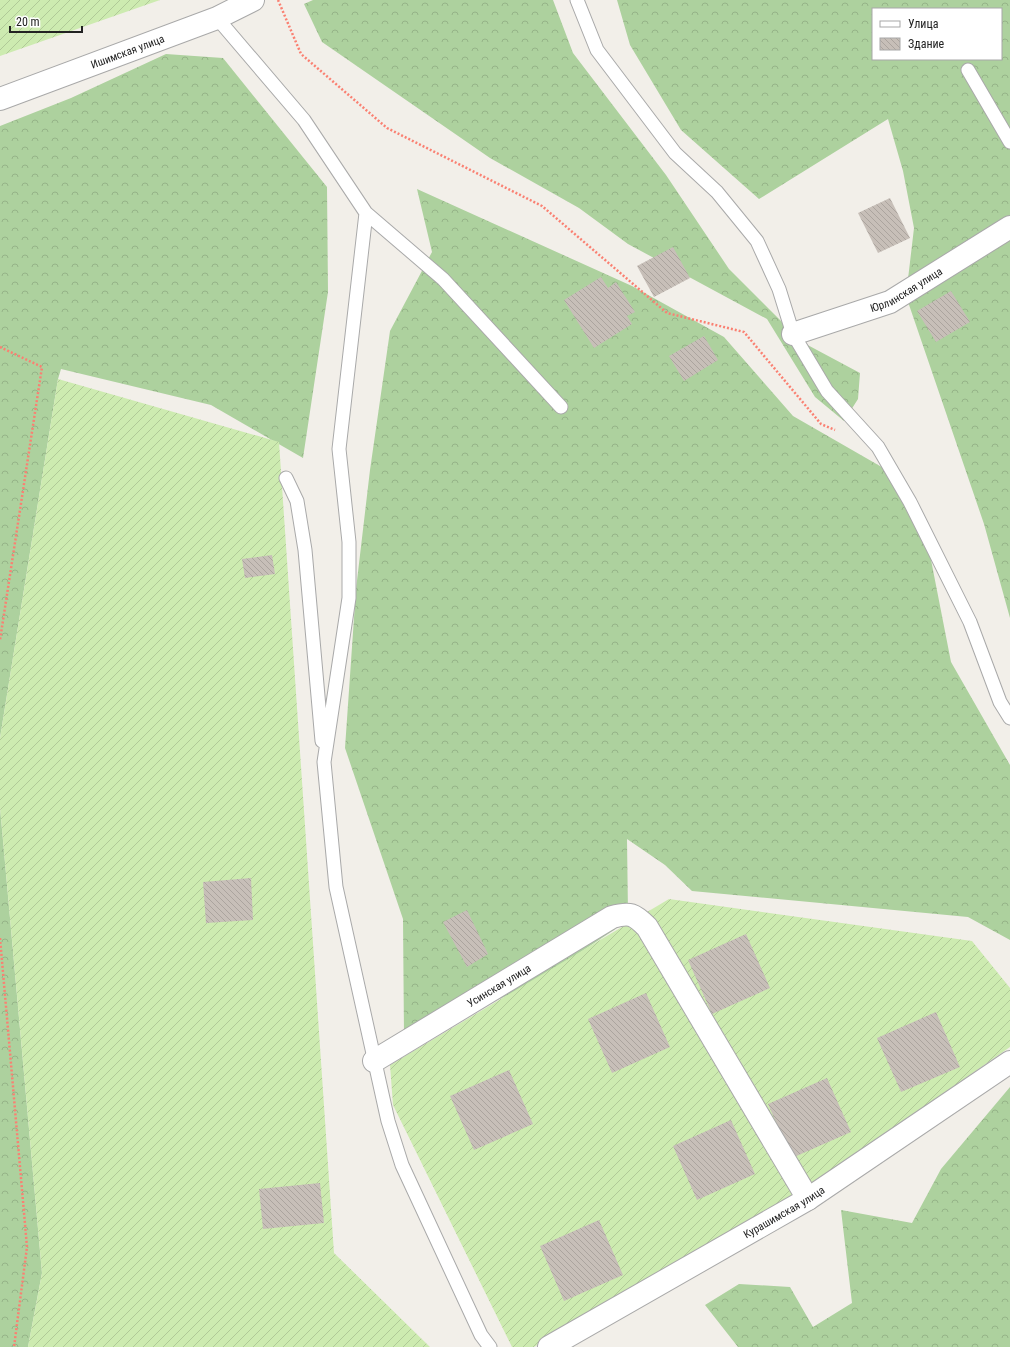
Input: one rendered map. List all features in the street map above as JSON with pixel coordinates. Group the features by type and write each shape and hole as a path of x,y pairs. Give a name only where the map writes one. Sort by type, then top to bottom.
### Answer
{"street":[{"name":"Ишимская улица","path":"0,99 217,18 253,0"},
{"name":"Юрлинская улица","path":"793,334 890,302 1010,227"},
{"name":"Усинская улица","path":"374,1061 612,917 625,914 636,916 647,927 808,1199"},
{"name":"Курашимская улица","path":"549,1347 808,1199 1010,1062"}],"lane":[{"path":"577,0 597,50 601,56 675,153 717,192 757,241 779,289 793,334 827,391 878,447 910,502 970,622 1000,702 1010,718"},
{"path":"217,18 304,120 366,213 442,279 561,407"},
{"path":"968,70 1010,142"},
{"path":"324,762 349,598 349,542 339,449 366,213"},
{"path":"286,478 297,501 305,550 336,887 388,1121 402,1165 481,1335 490,1347"}],"path":[{"path":"278,0 301,54 387,128 542,206 666,313 744,332 821,424 842,433"},
{"path":"0,347 42,367 0,640"},
{"path":"0,938 28,1247 14,1347"}],"green space":[{"path":"0,0 160,0 0,56"},
{"path":"313,0 553,0 573,53 666,175 729,269 802,342 860,373 858,399 844,421 815,397 767,319 628,244 579,208 490,158 322,42 304,4"},
{"path":"617,0 1010,0 1010,618 984,524 906,296 914,228 903,171 888,119 759,199 681,130 630,45"},
{"path":"166,54 223,58 327,187 328,292 303,458 211,405 61,369 58,379 0,738 0,126 71,98"},
{"path":"417,189 632,286 724,337 793,416 906,481 924,524 951,662 1010,765 1010,940 968,917 692,891 665,865 627,839 628,914 620,926 528,987 464,1014 404,1035 403,919 345,748 356,589 370,470 390,331 432,252"},
{"path":"58,379 279,442 334,1253 430,1347 28,1347 42,1273 0,807 0,738"},
{"path":"0,807 42,1273 28,1347 0,1347"},
{"path":"669,899 972,941 1010,988 1010,1047 795,1197 534,1347 512,1347 393,1105 390,1065"},
{"path":"1010,1087 1010,1347 738,1347 705,1305 739,1284 790,1287 813,1327 852,1303 841,1210 912,1223 941,1169"}],"building":[{"path":"890,198 910,238 878,253 858,213"},
{"path":"673,247 690,278 654,297 637,266"},
{"path":"601,277 608,288 616,282 635,312 627,316 632,324 594,348 564,300"},
{"path":"951,291 970,322 936,342 917,311"},
{"path":"704,336 718,360 684,381 669,356"},
{"path":"272,555 275,574 245,578 242,559"},
{"path":"251,878 253,920 206,923 203,882"},
{"path":"467,910 488,954 467,967 443,922"},
{"path":"746,934 770,988 712,1014 688,960"},
{"path":"646,993 670,1047 612,1073 588,1019"},
{"path":"936,1012 960,1067 901,1092 877,1038"},
{"path":"509,1070 533,1124 474,1150 450,1096"},
{"path":"827,1078 851,1132 792,1158 768,1104"},
{"path":"731,1120 755,1174 697,1200 673,1146"},
{"path":"320,1183 324,1223 263,1229 259,1189"},
{"path":"599,1220 623,1275 564,1301 540,1246"}]}
